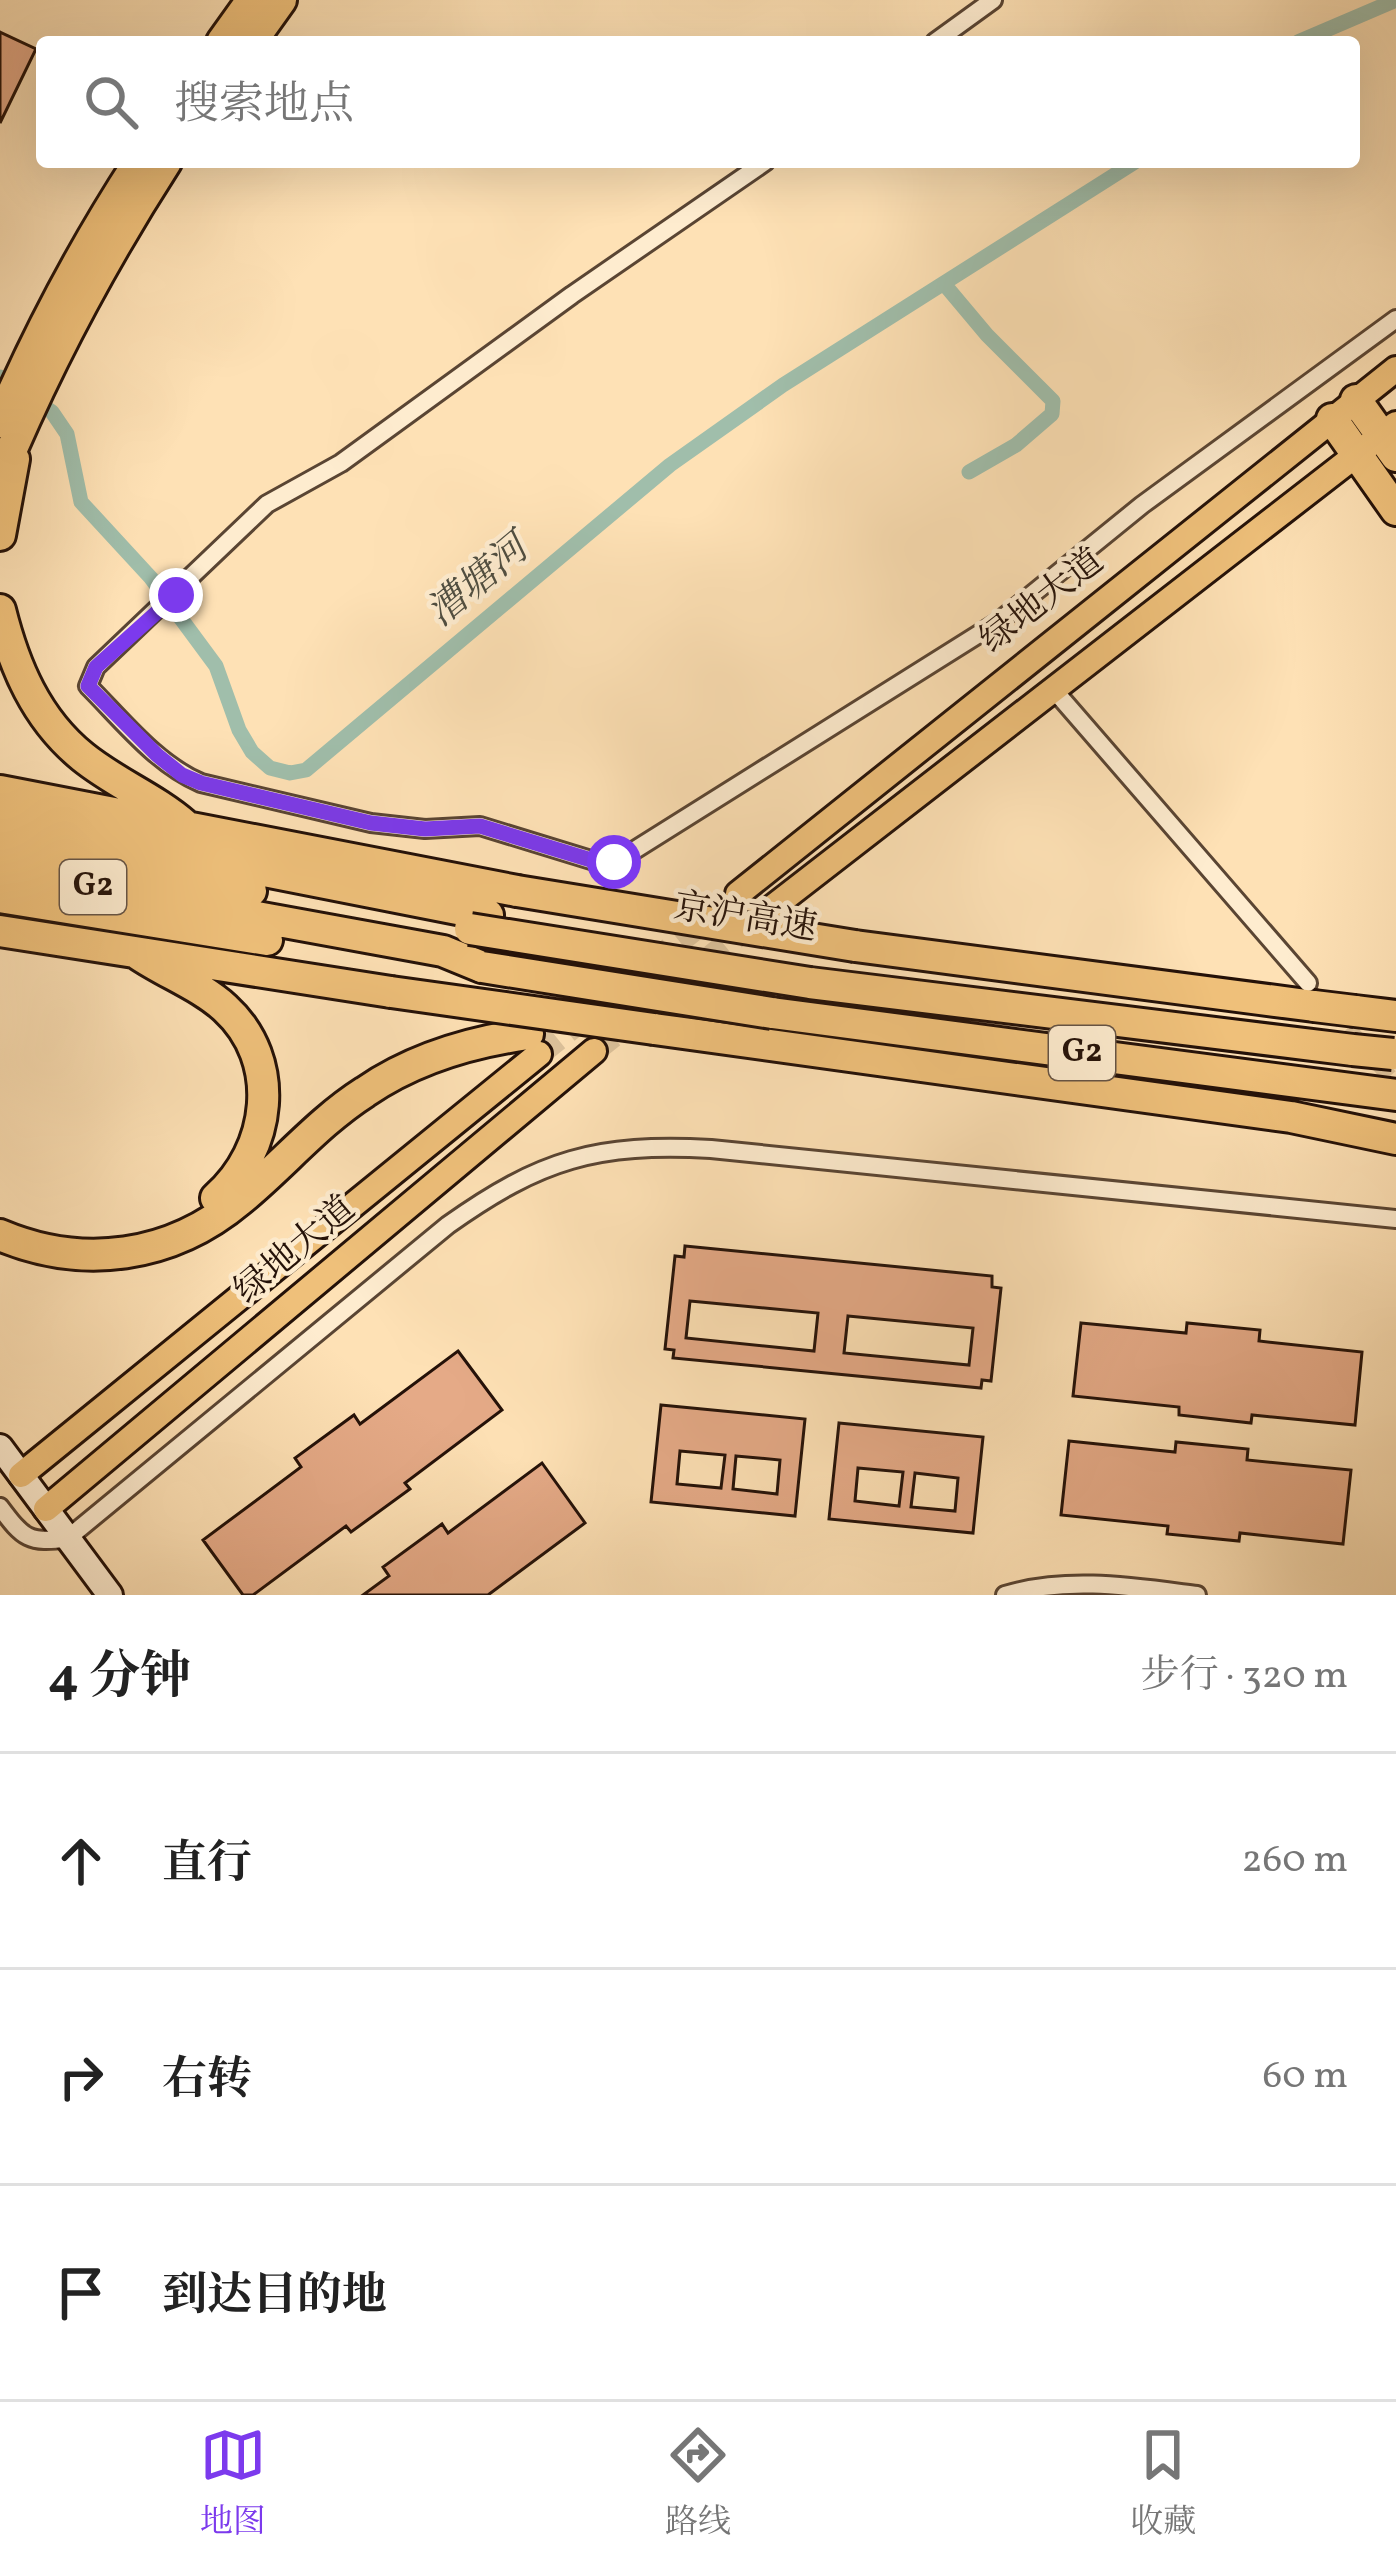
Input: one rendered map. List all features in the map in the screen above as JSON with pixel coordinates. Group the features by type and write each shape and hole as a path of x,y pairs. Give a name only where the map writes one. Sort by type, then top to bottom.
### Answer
{"highway":[{"path":"226,36 252,0"},
{"path":"255,36 280,0"},
{"path":"0,477 7,423 39,362 96,228 135,168"},
{"path":"39,362 162,168"},
{"path":"1344,410 1382,442 1396,510"},
{"path":"0,535 7,423"},
{"path":"0,610 11,657 40,711 82,756 158,802 190,829"},
{"path":"0,791 518,891 855,946 1311,994 1355,1011 1396,1016"},
{"name":"京沪高速","path":"0,819 479,922"},
{"name":"京沪高速","path":"0,843 910,994 1395,1055"},
{"name":"G2","path":"0,870 482,967 772,1013 1394,1094"},
{"name":"G2","path":"0,897 434,958"},
{"path":"0,931 736,1042 1292,1117 1396,1139"},
{"path":"0,1216 33,1231 71,1239 106,1240 154,1231 219,1195 250,1157 265,1103 255,1052 242,1027 203,992 138,954"},
{"path":"0,1235 70,1256 111,1256 179,1240 238,1202 362,1093 390,1076 451,1051 540,1033 653,1030"}],"main road":[{"name":"绿地大道","path":"738,893 1396,369"},
{"path":"773,907 1382,442"},
{"name":"绿地大道","path":"46,1509 594,1051"},
{"name":"绿地大道","path":"21,1475 539,1054"}],"street":[{"path":"942,36 993,0"},
{"path":"756,168 341,463 267,504 96,667 88,686 182,775 224,790 311,811 425,829 480,826 604,864 614,862 998,622 1142,505 1396,319"},
{"path":"1054,690 1311,994"},
{"path":"0,1507 18,1532 38,1542 68,1538 448,1225 500,1188 548,1165 588,1153 710,1149 1396,1219"},
{"path":"0,1447 110,1595"},
{"path":"1005,1595 1064,1584 1198,1595"}],"building":[{"path":"0,32 36,49 0,123"},
{"path":"685,1246 992,1276 992,1287 1001,1288 991,1381 982,1380 981,1388 673,1358 674,1350 665,1349 675,1256 684,1257","holes":["690,1301 818,1313 814,1351 686,1338","848,1316 973,1328 969,1365 844,1353"]},
{"path":"1081,1323 1186,1333 1187,1323 1260,1330 1259,1341 1362,1352 1355,1425 1252,1415 1251,1423 1179,1415 1179,1407 1073,1396"},
{"path":"458,1351 502,1410 405,1483 410,1489 351,1532 346,1526 253,1595 243,1595 203,1540 301,1467 295,1458 354,1415 360,1424"},
{"path":"661,1405 805,1419 795,1516 651,1502","holes":["680,1451 725,1455 721,1488 677,1484","736,1456 780,1460 777,1494 733,1489"]},
{"path":"839,1423 983,1437 973,1533 829,1519","holes":["858,1468 903,1472 899,1506 855,1501","915,1473 958,1478 955,1511 911,1507"]},
{"path":"1069,1441 1175,1452 1176,1442 1248,1449 1247,1460 1351,1470 1343,1544 1240,1533 1239,1541 1167,1534 1168,1526 1061,1515"},
{"path":"542,1463 585,1523 488,1595 363,1595 389,1576 383,1567 442,1524 448,1533"}],"waterway":[{"name":"漕塘河","path":"1312,36 1396,0"},
{"name":"漕塘河","path":"0,377 52,412 67,434 81,502 151,578 216,666 252,752 270,768 290,773 306,770 670,465 783,385 1126,168"},
{"path":"945,285 1053,401 1052,414 1016,445 969,472"}],"tunnel":[{"path":"539,1054 738,894"},
{"path":"594,1051 773,907"},
{"path":"1332,1010 1396,1084"}],"route":[{"path":"176,595 96,667 88,686 182,775 311,811 425,829 480,826 604,864 614,862"}]}
